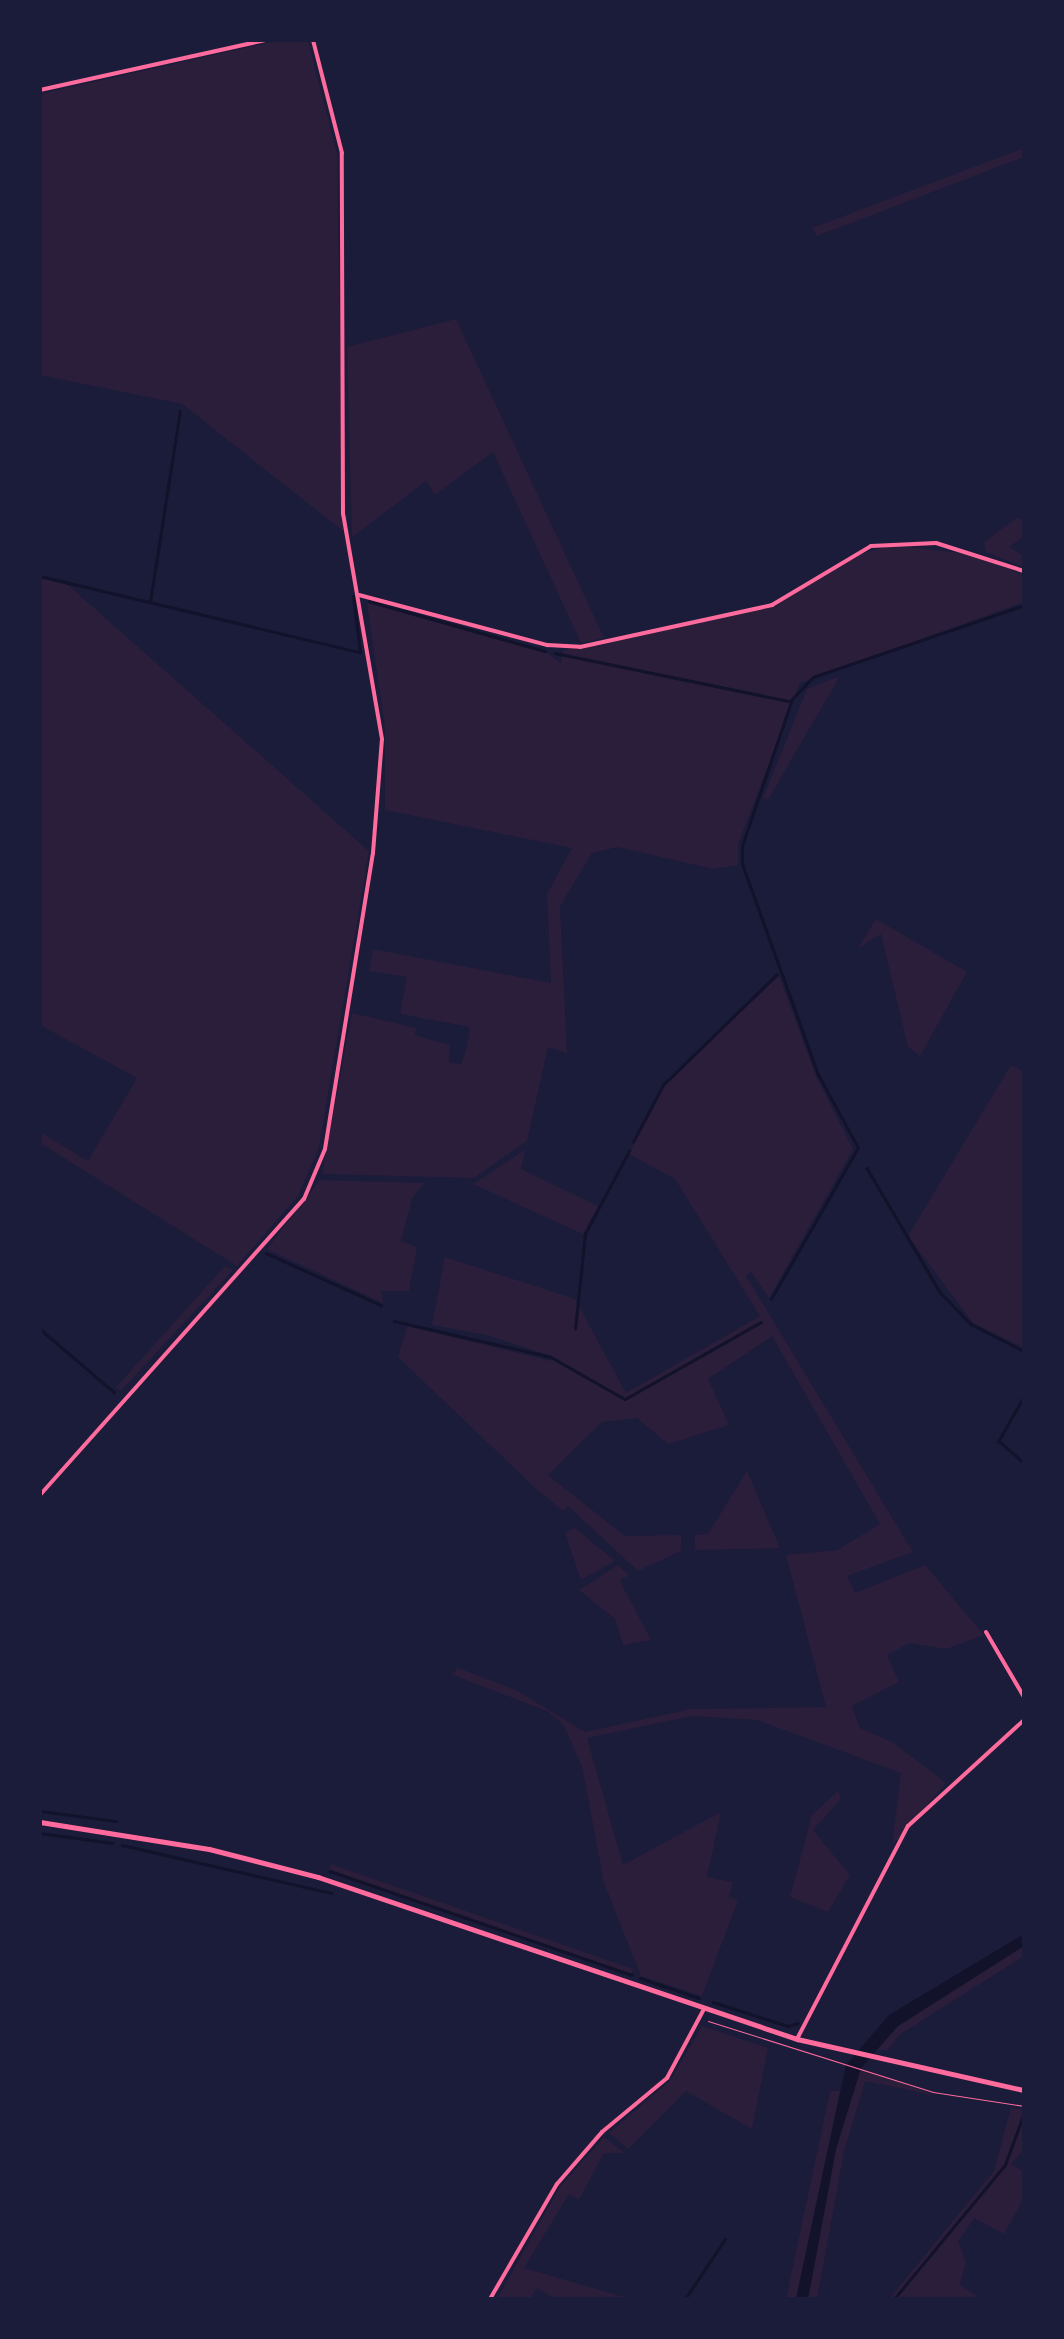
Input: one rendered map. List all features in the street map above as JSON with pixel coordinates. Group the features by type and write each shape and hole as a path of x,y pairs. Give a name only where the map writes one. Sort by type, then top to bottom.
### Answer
{"main road":[{"path":"40,1822 209,1849 318,1877 797,2038 902,2067 1024,2090"}],"street":[{"path":"40,90 265,40"},
{"path":"40,1495 304,1199 316,1176 378,805 381,728 343,514 342,153 313,40"},
{"path":"359,595 547,644 580,647 772,605 871,546 936,543 1024,571"},
{"path":"986,1632 1024,1696"},
{"path":"797,2038 908,1826 1024,1720"},
{"path":"490,2299 558,2184 602,2132 667,2078 704,2009"}],"path":[{"path":"700,2018 870,2068 933,2092 1023,2106"}],"shaded area":[{"path":"281,40 308,41 337,154 343,531 182,404 40,375 40,94"},
{"path":"1024,148 1024,157 817,236 812,228"},
{"path":"456,319 604,638 581,643 493,452 435,495 426,481 352,537 347,347"},
{"path":"1016,518 1024,520 1024,536 1009,547 1024,556 1024,567 986,552 984,542"},
{"path":"893,545 970,554 1024,575 1024,602 800,683 738,844 738,865 713,869 618,847 592,853 560,906 567,1053 548,1047 527,1141 474,1178 322,1174 352,1013 416,1028 415,1035 450,1045 449,1063 461,1064 467,1047 470,1027 400,1014 407,977 369,971 373,949 551,983 547,894 572,848 385,810 385,728 367,603 547,653 561,663 563,650 773,607 853,556"},
{"path":"40,578 68,585 369,851 319,1147 298,1196 237,1266 40,1143 40,1132 88,1161 137,1078 40,1025"},
{"path":"840,676 768,800 763,798 807,689"},
{"path":"876,919 967,972 920,1056 908,1047 881,934 858,948"},
{"path":"779,976 816,1076 853,1149 769,1298 751,1272 746,1276 913,1552 847,1576 855,1593 925,1565 984,1635 946,1649 910,1643 887,1655 899,1682 852,1706 860,1728 892,1742 946,1783 892,1846 901,1773 757,1720 692,1716 587,1738 623,1865 721,1812 707,1877 733,1882 729,1897 738,1900 702,1996 641,1976 604,1883 582,1766 564,1726 549,1712 451,1674 458,1668 516,1690 585,1732 691,1709 826,1707 786,1555 837,1550 880,1524 772,1336 708,1379 729,1425 668,1444 637,1418 602,1422 548,1475 625,1536 681,1535 681,1551 638,1571 568,1506 563,1511 533,1486 398,1357 407,1326 551,1361 552,1356 486,1335 432,1325 445,1257 575,1299 626,1393 760,1316 675,1179 629,1154 663,1085"},
{"path":"1011,1065 1024,1072 1024,1348 973,1323 908,1236"},
{"path":"525,1150 521,1169 598,1206 583,1234 473,1184"},
{"path":"320,1180 424,1183 412,1199 401,1241 417,1247 409,1291 381,1291 383,1303 267,1249"},
{"path":"225,1266 233,1270 121,1391 116,1387"},
{"path":"747,1471 780,1548 695,1550 695,1535 708,1534"},
{"path":"575,1528 615,1561 581,1580 565,1532"},
{"path":"618,1565 629,1575 620,1581 651,1640 623,1645 615,1619 579,1590"},
{"path":"839,1790 840,1800 813,1830 850,1875 828,1912 790,1897 812,1815"},
{"path":"331,1864 633,1969 632,1974 329,1870"},
{"path":"1024,1934 1024,1946 898,2026 861,2068 836,2149 808,2299 796,2299 846,2065 889,2015"},
{"path":"1024,1946 1024,1956 899,2035 888,2050 874,2050 898,2026"},
{"path":"702,2026 768,2048 752,2129 686,2091 628,2149 609,2133 670,2081"},
{"path":"861,2068 937,2096 865,2081 844,2152 817,2299 808,2299 836,2149"},
{"path":"830,2091 840,2091 796,2299 786,2299"},
{"path":"1011,2108 1024,2109 1024,2149 1011,2164 1024,2172 1024,2198 1004,2234 974,2218 958,2242 966,2261 960,2285 982,2299 889,2299 994,2171"},
{"path":"604,2137 625,2153 604,2153 579,2200 569,2194 524,2268 631,2299 555,2299 537,2288 530,2299 497,2299 560,2187"}],"waterway":[{"path":"150,602 180,411"},
{"path":"40,576 360,652 353,596"},
{"path":"369,601 545,651"},
{"path":"771,1299 858,1148 818,1075 742,864 742,846 792,699 813,677 1024,605"},
{"path":"555,653 789,701"},
{"path":"633,1142 663,1085 777,974"},
{"path":"575,1329 585,1234 629,1151"},
{"path":"867,1168 940,1292 971,1324 1024,1351"},
{"path":"266,1253 381,1305"},
{"path":"394,1321 551,1357 625,1399 761,1322"},
{"path":"40,1329 114,1392"},
{"path":"1024,1397 999,1441 1024,1463"},
{"path":"40,1811 116,1821"},
{"path":"40,1833 112,1843"},
{"path":"122,1845 332,1893"},
{"path":"330,1871 632,1975"},
{"path":"640,1978 699,1998"},
{"path":"713,2002 788,2026 798,2023"},
{"path":"894,2299 1005,2165 1024,2113"},
{"path":"685,2299 725,2239"}]}
